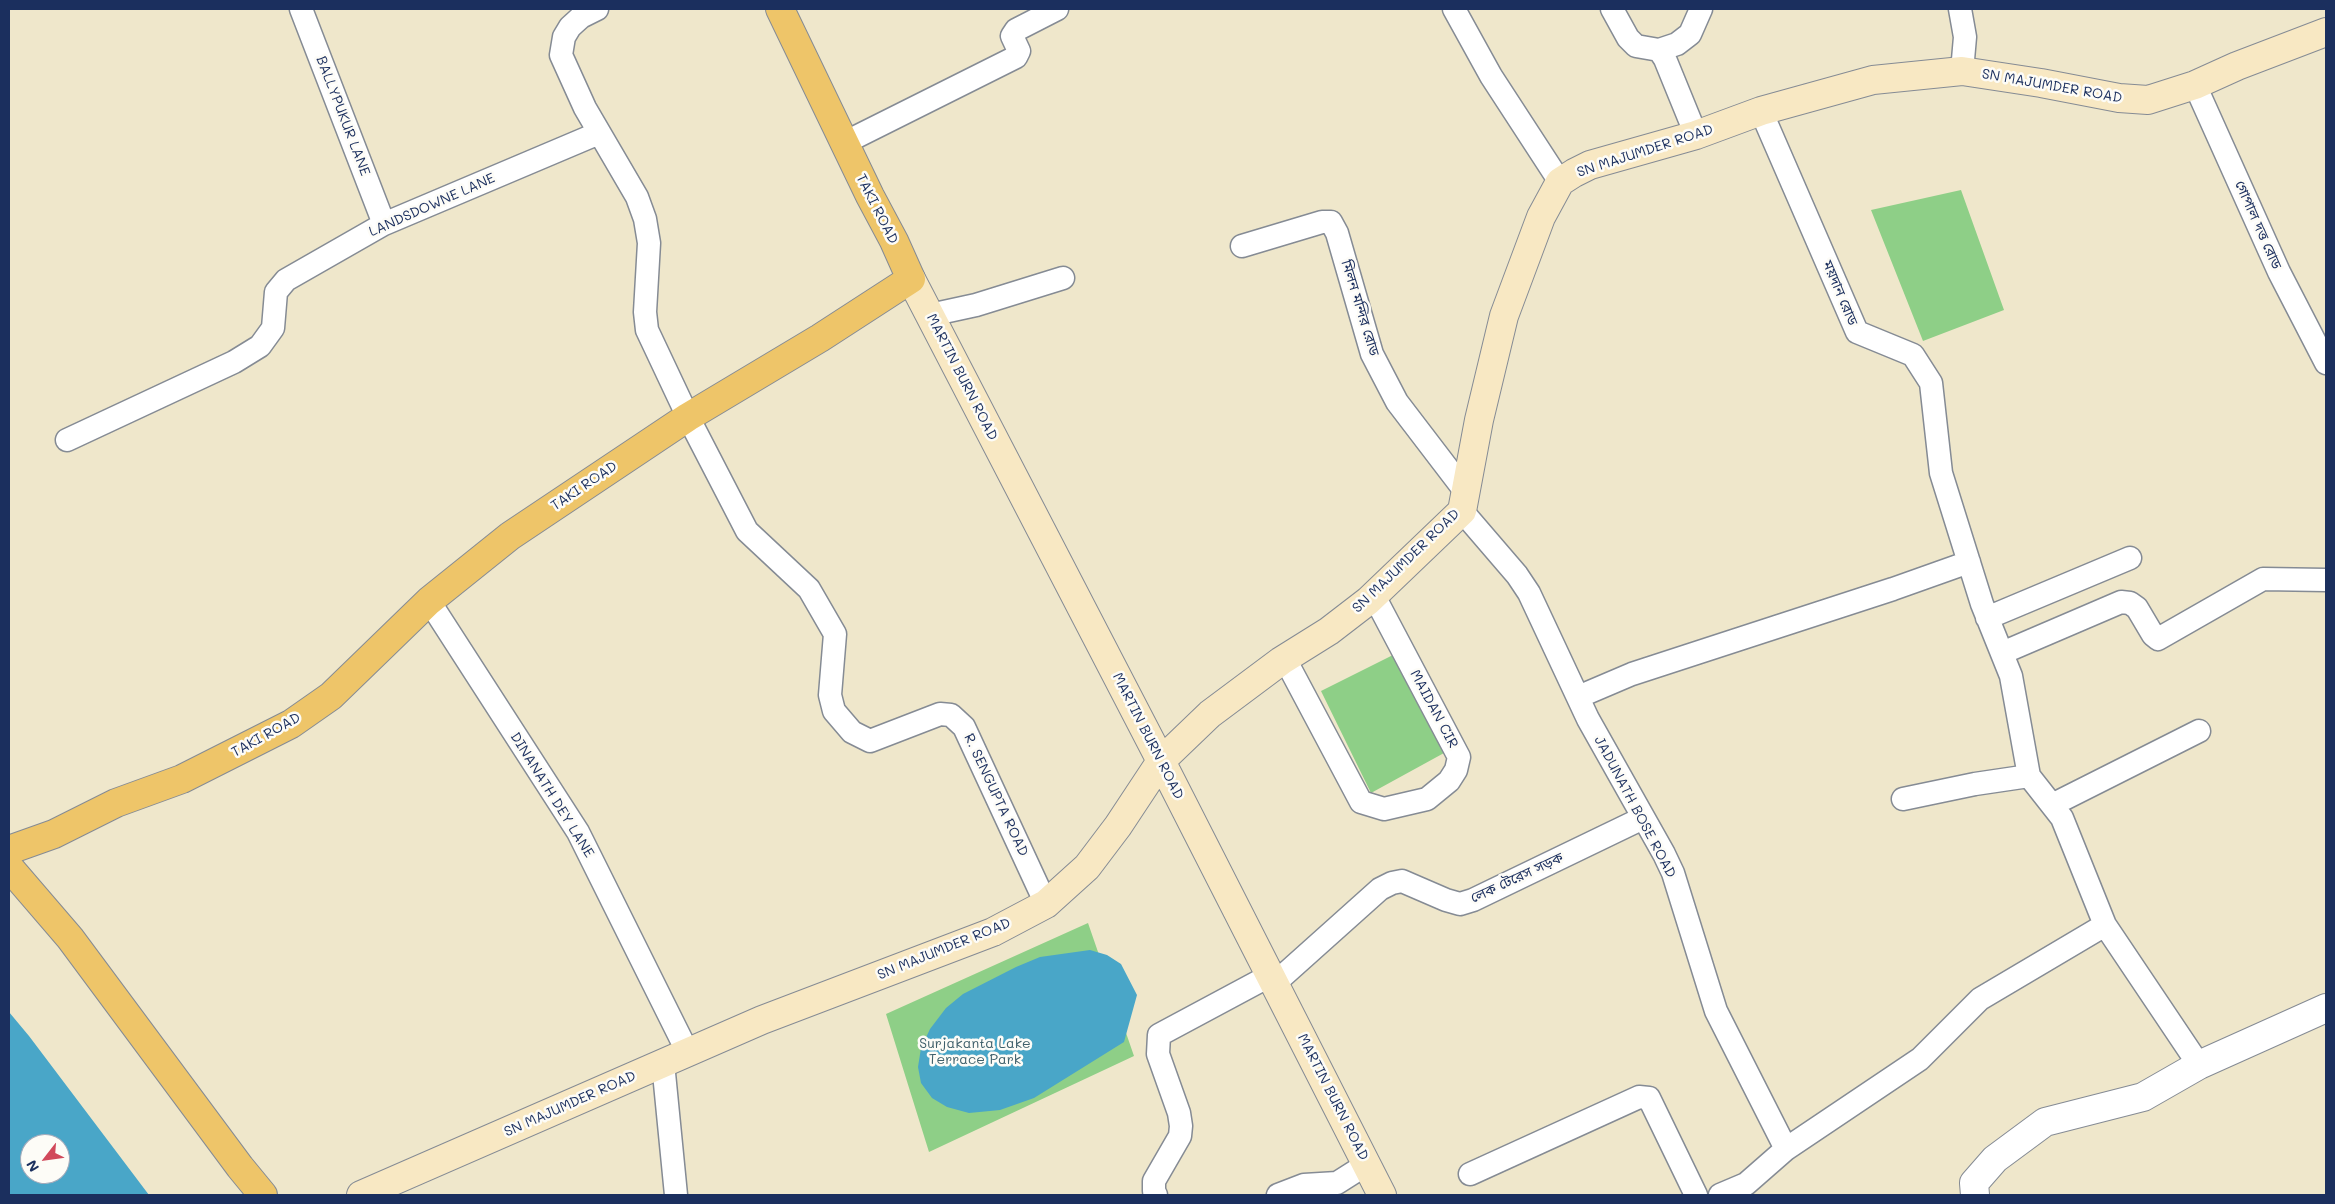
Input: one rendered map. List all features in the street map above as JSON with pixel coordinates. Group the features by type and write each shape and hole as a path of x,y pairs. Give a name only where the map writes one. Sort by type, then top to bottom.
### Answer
{"main road":[{"name":"TAKI ROAD","path":"9,850 54,834 116,803 182,779 291,724 331,696 429,601 510,536 688,417 828,334 911,279 780,9"},
{"name":"SN MAJUMDER ROAD","path":"361,1195 687,1051 762,1020 993,932 1046,904 1087,866 1118,826 1161,761 1210,714 1285,659 1328,631 1374,596 1463,501 1499,333 1530,242 1560,182 1590,165 1696,135 1761,111 1873,80 1962,71 2041,83 2119,98 2148,100 2195,85 2237,66 2326,32"},
{"name":"MARTIN BURN ROAD","path":"911,279 1161,761 1382,1195"},
{"path":"9,867 70,938 228,1152 263,1195"}],"street":[{"name":"BALLYPUKUR LANE","path":"302,9 384,224"},
{"name":"R. SENGUPTA ROAD","path":"597,9 581,17 570,27 564,37 561,55 585,108 637,197 645,220 649,243 645,312 647,330 688,417 747,531 809,589 836,634 830,695 834,711 852,732 870,741 940,714 951,715 964,727 1046,904"},
{"path":"844,143 1016,57 1019,51 1012,36 1016,30 1057,9"},
{"path":"1454,9 1491,76 1560,182"},
{"path":"1612,9 1628,38 1636,46 1659,50 1677,44 1690,34 1701,9"},
{"path":"1960,9 1965,37 1962,71"},
{"path":"1659,50 1665,59 1696,135"},
{"name":"গোপাল দত্ত রোড","path":"2195,85 2280,272 2325,358"},
{"name":"ময়দান রোড","path":"1761,111 1857,332 1913,355 1931,383 1941,473 1987,618 2011,676 2029,776"},
{"name":"LANDSDOWNE LANE","path":"67,440 234,362 260,346 273,328 276,292 286,280 384,224 600,133"},
{"name":"মিলন মন্দির রোড","path":"1242,246 1322,222 1332,222 1337,232 1372,354 1397,402 1463,501"},
{"path":"930,316 976,305 1063,278"},
{"name":"JADUNATH BOSE ROAD","path":"1463,501 1529,593 1578,697 1673,873 1716,1011 1786,1148"},
{"path":"1987,618 2130,558"},
{"path":"1578,697 1632,674 1893,589 1968,562"},
{"path":"2002,653 2121,602 2130,603 2137,608 2152,635 2158,639 2263,579 2326,580"},
{"name":"MAIDAN CIR","path":"1285,659 1361,802 1384,809 1427,800 1449,781 1456,770 1459,757 1374,596"},
{"name":"DINANATH DEY LANE","path":"429,601 578,832 687,1051"},
{"path":"2052,805 2199,731"},
{"path":"1903,799 1975,784 2029,776 2062,818 2105,925 2199,1065"},
{"name":"লেক টেরেস সড়ক","path":"1156,1195 1154,1181 1180,1136 1181,1126 1179,1113 1158,1054 1159,1035 1273,979 1380,889 1392,883 1402,881 1460,904 1473,900 1644,818"},
{"path":"1720,1195 1746,1184 1786,1148 1920,1059 1980,999 2105,925"},
{"path":"1975,1195 1974,1182 1995,1159 2045,1122 2142,1098 2199,1065 2326,1008"},
{"path":"663,1063 676,1195"},
{"path":"1470,1174 1639,1097 1648,1098 1696,1195"},
{"path":"1278,1195 1304,1185 1337,1183 1367,1164"}],"green space":[{"path":"1961,190 2004,310 1923,341 1871,210"},
{"path":"1393,655 1444,753 1371,793 1321,691"},
{"name":"Surjakanta Lake Terrace Park","path":"1088,923 1134,1056 929,1152 886,1014"}],"water":[{"name":"Surjakanta Lake Terrace Park","path":"1090,950 1107,955 1121,964 1137,995 1124,1042 1034,1098 1000,1110 969,1113 947,1107 932,1098 921,1083 918,1067 921,1048 930,1029 946,1008 963,994 1040,957"},
{"path":"9,1012 29,1036 149,1195 9,1195"}]}
